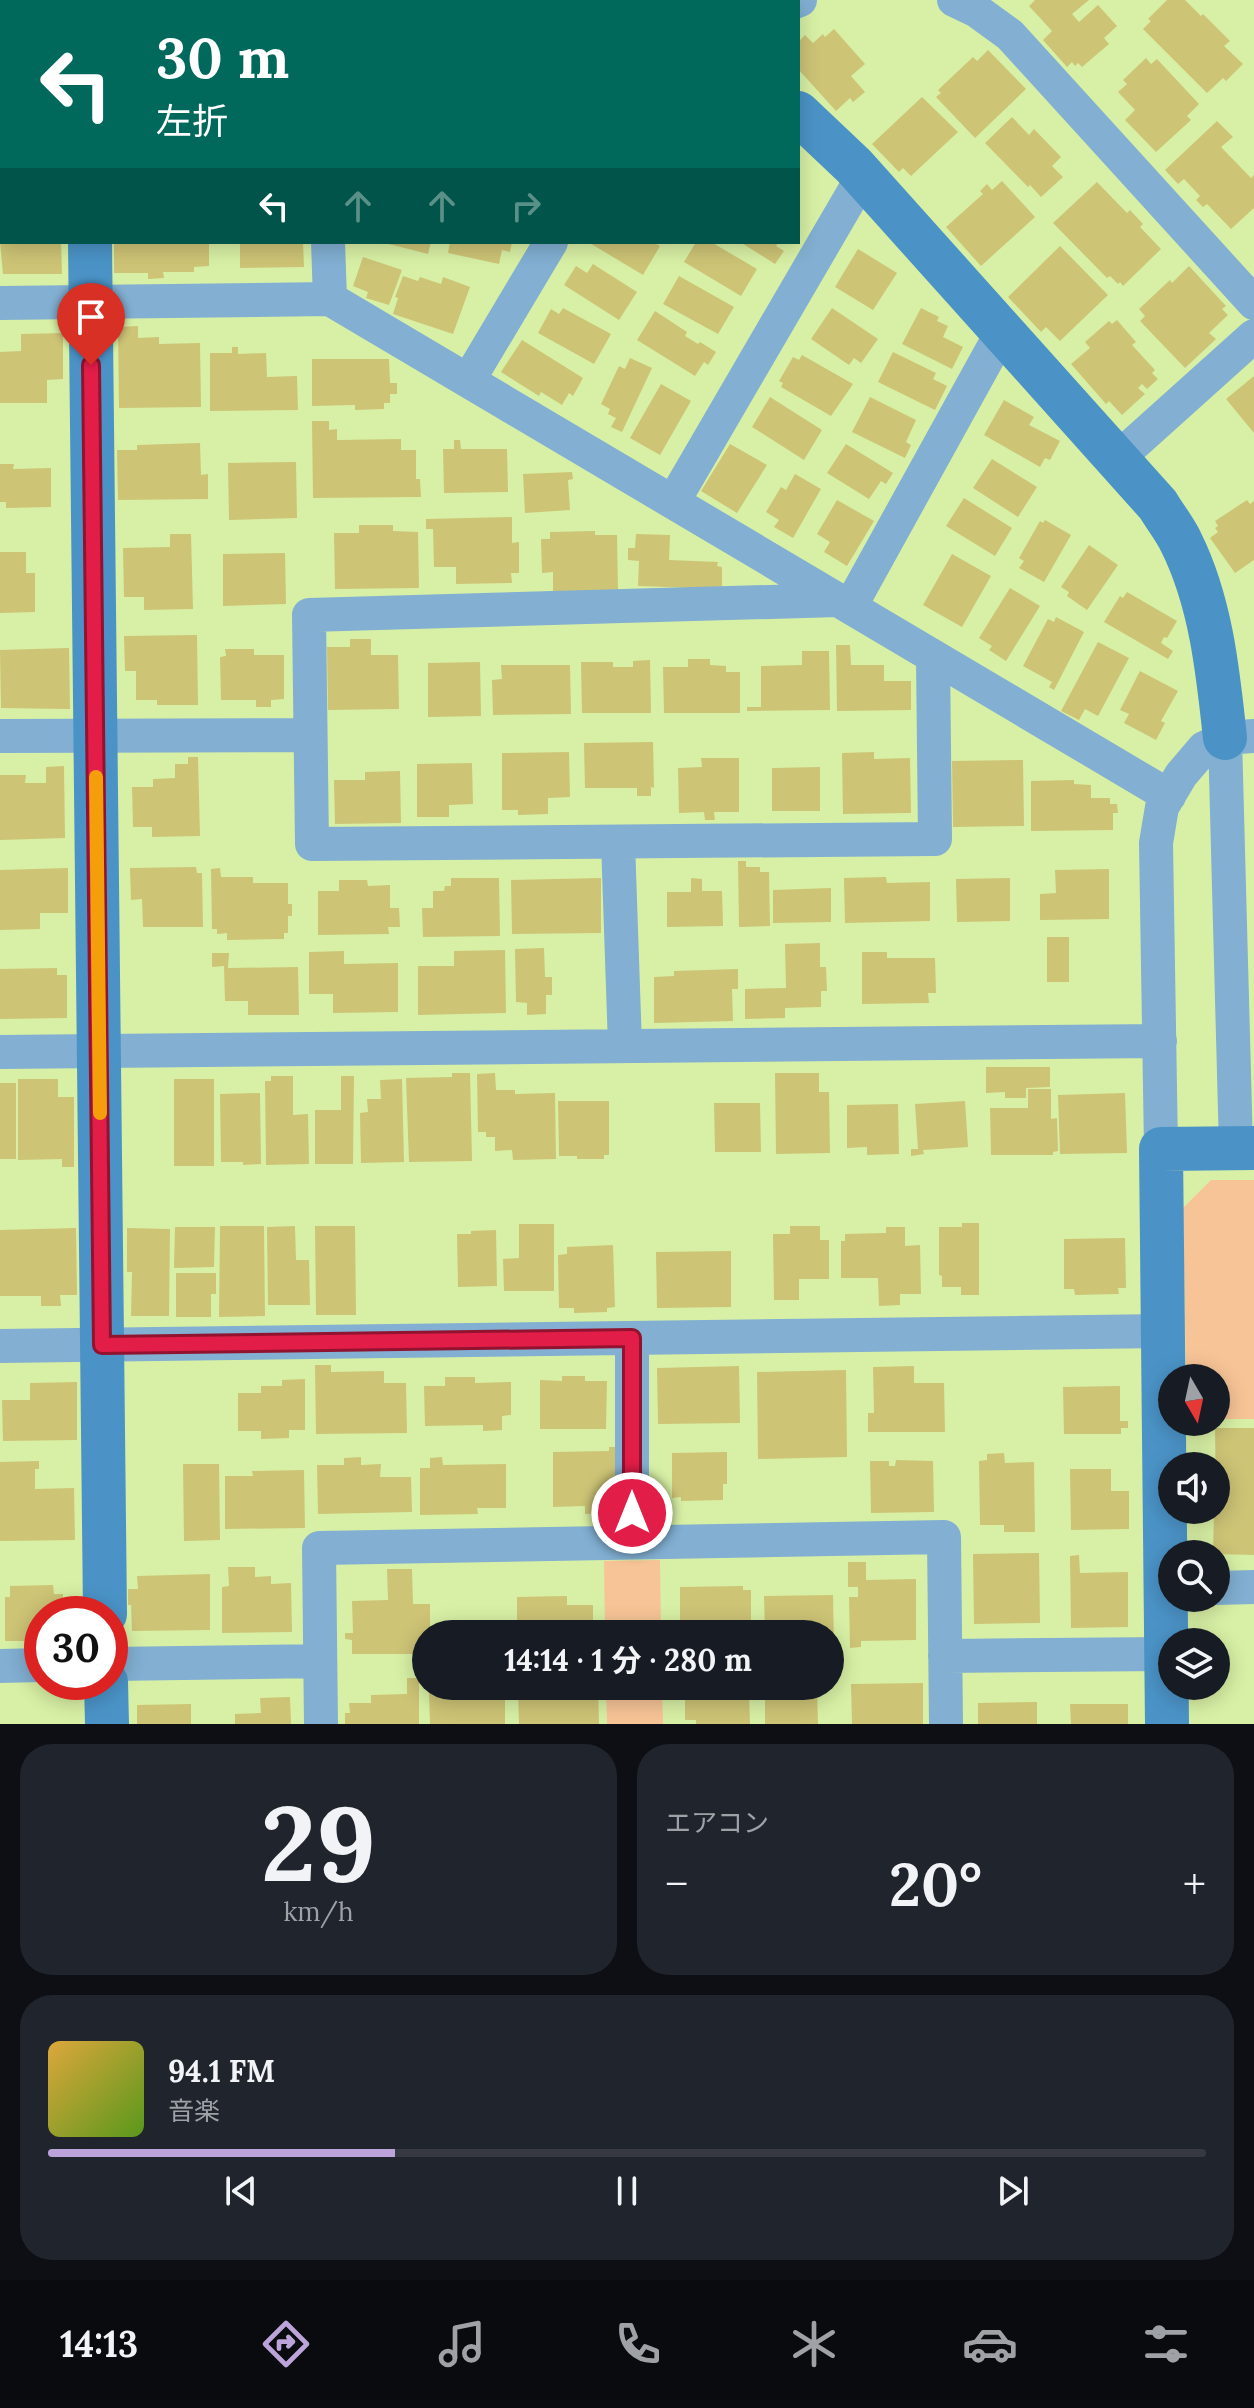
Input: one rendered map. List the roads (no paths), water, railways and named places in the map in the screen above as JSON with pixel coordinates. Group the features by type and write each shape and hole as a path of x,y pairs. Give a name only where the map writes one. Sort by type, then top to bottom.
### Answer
{"street":[{"path":"954,0 977,11 1010,35 1254,303"},
{"path":"800,115 863,176 1158,505 1181,541 1201,594 1239,737 1245,1148 1161,1149"},
{"path":"673,502 863,176"},
{"path":"90,244 105,1596"},
{"path":"328,244 330,299"},
{"path":"468,381 550,244"},
{"path":"0,303 330,299 1169,796"},
{"path":"844,603 1002,332"},
{"path":"1117,459 1254,336"},
{"path":"844,603 309,615 312,844 935,839 933,656"},
{"path":"0,736 310,735"},
{"path":"1168,1540 1156,843 1162,807 1181,775 1204,748 1239,737"},
{"path":"618,842 625,1046"},
{"path":"0,1052 1160,1041"},
{"path":"0,1346 1164,1331"},
{"path":"632,1338 632,1542"},
{"path":"321,1724 319,1548 944,1537 946,1724"},
{"path":"1230,1588 1254,1587"},
{"path":"945,1656 1158,1654"},
{"path":"128,1664 320,1661"},
{"path":"0,1666 24,1665"},
{"path":"106,1700 107,1724"},
{"path":"1167,1700 1167,1724"}]}
